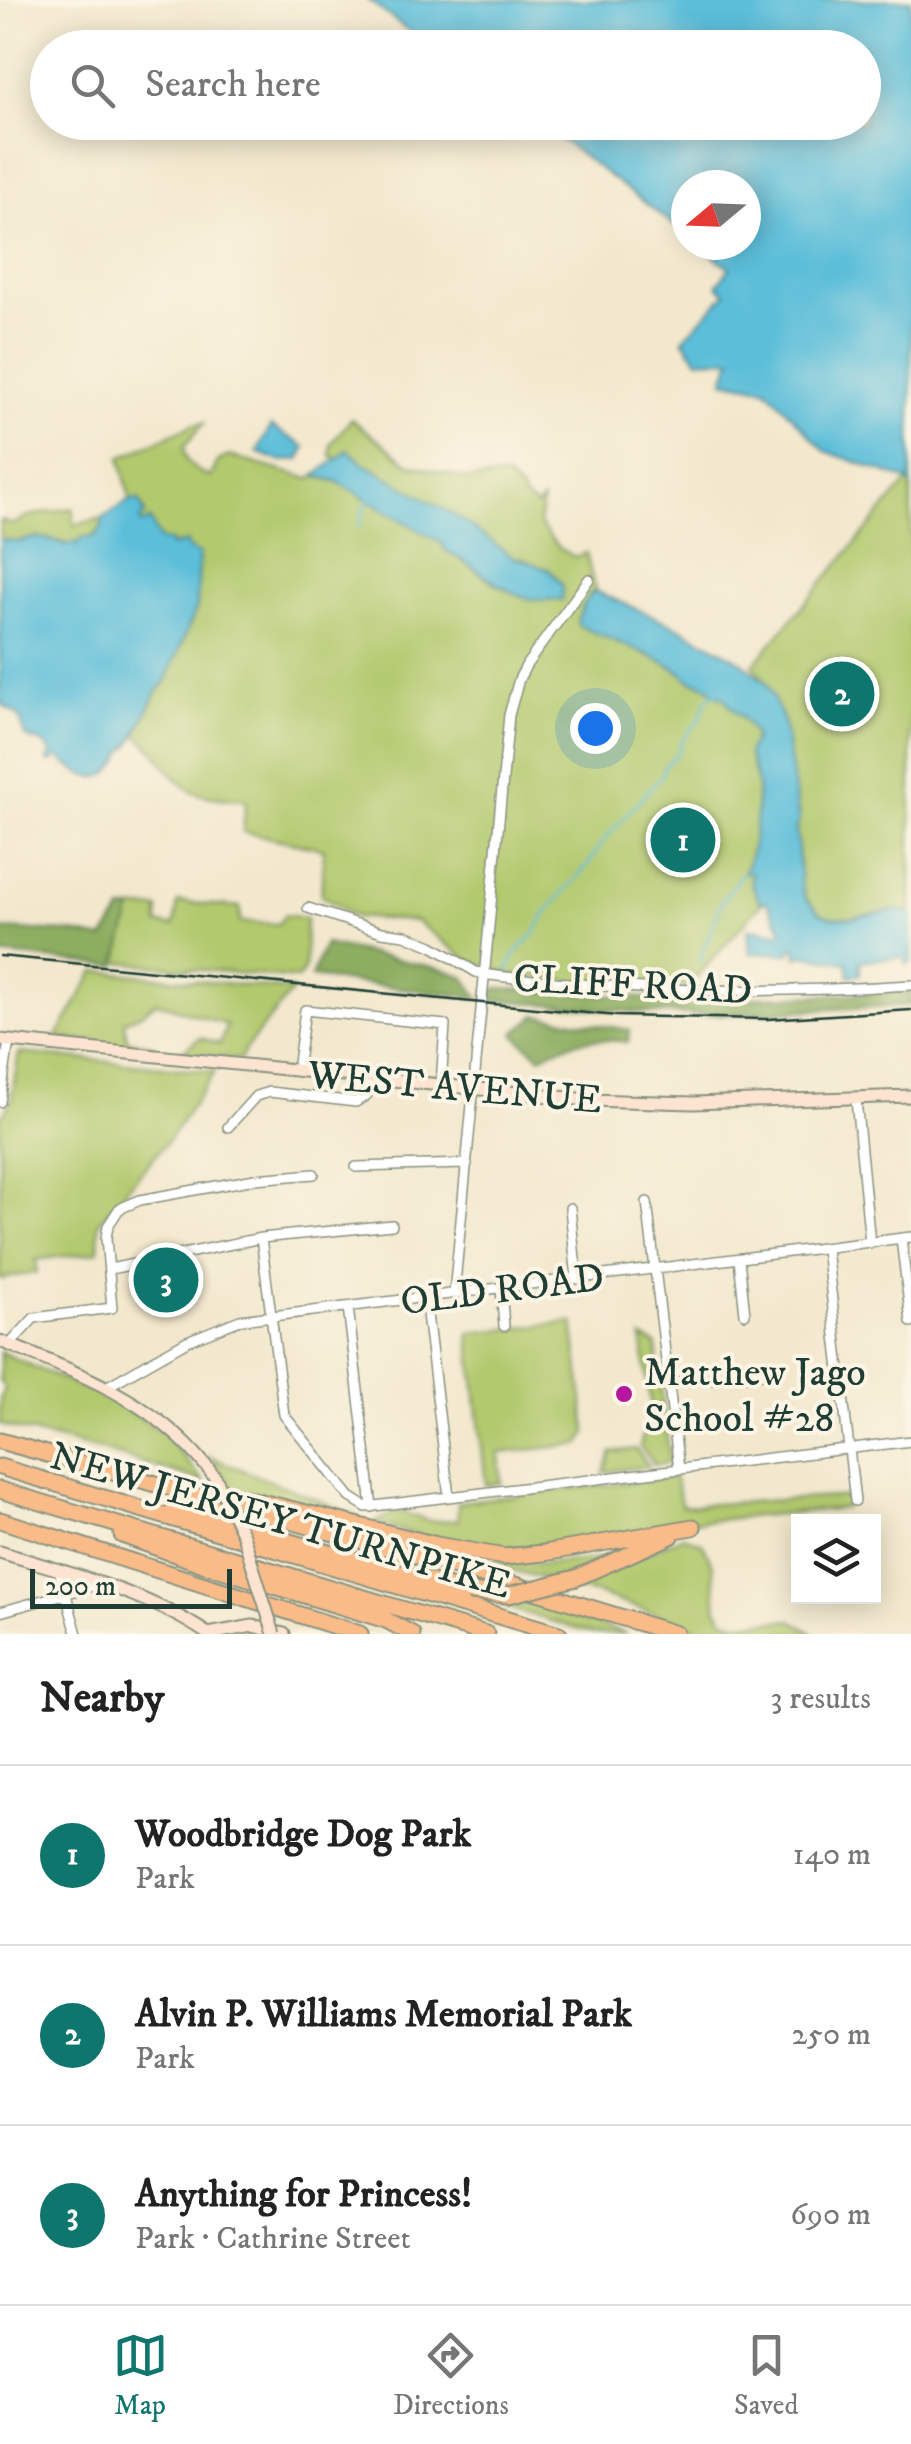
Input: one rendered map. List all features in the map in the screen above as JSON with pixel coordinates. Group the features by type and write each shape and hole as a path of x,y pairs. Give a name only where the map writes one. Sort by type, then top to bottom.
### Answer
{"highway":[{"name":"NEW JERSEY TURNPIKE","path":"0,1441 452,1566 676,1634"},
{"name":"NEW JERSEY TURNPIKE","path":"0,1466 559,1634"},
{"path":"0,1466 331,1551 468,1592 508,1596 576,1578 693,1527 544,1553 504,1556 454,1549 219,1492 192,1494"},
{"name":"NEW JERSEY TURNPIKE","path":"0,1490 486,1634"},
{"path":"30,1498 180,1557 375,1617 412,1634"},
{"name":"NEW JERSEY TURNPIKE","path":"0,1520 360,1634"},
{"path":"212,1587 329,1634"}],"street":[{"path":"454,1294 509,715 527,664 589,578"},
{"name":"CLIFF ROAD","path":"308,908 382,932 406,934 484,974 620,989 811,992 911,985"},
{"path":"297,1071 305,1010 446,1025 441,1086"},
{"path":"0,1102 4,1041"},
{"name":"WEST AVENUE","path":"4,1041 588,1100 694,1104 911,1096"},
{"path":"228,1127 260,1094 356,1102 367,1095 372,1077"},
{"path":"856,1100 870,1242"},
{"path":"356,1167 467,1164"},
{"path":"274,1634 243,1535 216,1479 200,1458 168,1424 108,1386 4,1343 42,1315 112,1308 106,1238 108,1226 119,1209 255,1179 314,1174"},
{"path":"647,1202 679,1469"},
{"path":"570,1208 577,1279"},
{"path":"110,1269 260,1238 392,1225"},
{"path":"260,1238 284,1415 361,1505 372,1508 911,1441"},
{"path":"906,1238 911,1322"},
{"name":"OLD ROAD","path":"108,1386 187,1341 240,1320 906,1238"},
{"path":"826,1248 855,1501"},
{"path":"739,1258 745,1314"},
{"path":"501,1288 504,1326"},
{"path":"425,1297 449,1497"},
{"path":"348,1307 372,1508"},
{"path":"668,1383 762,1374"},
{"path":"0,1552 102,1584 170,1612 207,1634 253,1626 284,1634"},
{"path":"59,1570 77,1634"},
{"path":"0,1612 102,1584"}],"green space":[{"path":"351,419 409,464 467,479 507,477 537,507 543,499 539,524 559,548 575,557 586,553 595,591 590,594 578,625 710,687 750,727 754,736 751,763 757,804 751,863 744,871 752,872 751,883 761,904 689,986 620,987 511,974 469,961 416,921 355,917 321,895 324,849 243,832 246,800 210,797 189,789 136,735 166,681 197,607 199,554 170,546 142,525 139,520 145,513 139,500 130,500 120,458 192,425 204,423 184,447 189,463 200,473 211,477 218,461 229,456 310,479 315,476 336,481 444,544 445,550 506,590 547,599 539,568 521,557 514,558 459,518 363,463 348,450 338,459 331,456 331,444"},
{"path":"908,481 911,912 830,917 820,913 805,897 801,885 796,827 799,819 783,719 767,684 753,665"},
{"path":"73,508 74,525 103,518 101,529 93,538 82,538 76,545 39,537 16,542 0,539 1,520 12,525 28,516"},
{"path":"178,902 240,907 240,922 278,924 285,915 306,918 305,968 298,979 117,962 132,909 159,909 158,924 174,926"},
{"path":"132,909 116,966 0,954 0,929 69,932 103,939 122,911"},
{"path":"325,944 446,970 464,977 479,998 311,977"},
{"path":"95,971 293,990 240,1060 181,1052 200,1038 220,1044 227,1025 156,1002 140,1015 124,1021 127,1040 153,1045 153,1050 56,1038"},
{"path":"502,988 673,1000 911,992 911,1005 712,1015 484,999 487,991"},
{"path":"536,1015 630,1030 628,1042 583,1041 540,1057 514,1034"},
{"path":"19,1053 215,1072 170,1138 99,1222 98,1251 36,1260 37,1272 0,1279 0,1119 11,1101"},
{"path":"573,1322 587,1433 581,1444 499,1453 501,1483 486,1485 469,1333"},
{"path":"642,1338 656,1344 670,1463 655,1465 640,1446 643,1435 653,1424"},
{"path":"0,1352 120,1404 166,1435 204,1482 102,1450 0,1425 0,1399 5,1389 0,1381"},
{"path":"636,1449 649,1466 604,1472 612,1452"},
{"path":"210,1457 343,1510 359,1518 236,1493"},
{"path":"674,1477 682,1506 850,1496 845,1508 703,1521 520,1549 458,1547 374,1523 397,1511 429,1521 458,1520 458,1502"},
{"path":"683,1536 702,1543 713,1565 717,1609 724,1619 740,1623 792,1620 813,1634 713,1634 595,1593 569,1589"},
{"path":"603,1559 579,1572 549,1580 473,1560 538,1564"},
{"path":"518,1599 626,1634 593,1634 499,1605"}],"water":[{"path":"368,0 911,0 911,486 907,480 825,451 767,389 724,380 732,358 698,360 683,339 726,293 717,285 730,268 720,260 761,260 761,170 671,170 671,223 562,140 881,140 881,30 408,30"},
{"path":"271,426 305,447 300,459 280,461 257,452"},
{"path":"348,450 363,463 459,518 514,558 549,569 563,586 562,600 531,599 508,590 445,550 443,544 336,481 315,476"},
{"path":"130,500 139,500 145,514 140,520 142,524 150,520 160,540 171,541 170,546 187,542 187,547 199,554 197,607 166,681 130,746 110,772 87,776 56,756 48,761 51,751 43,743 25,737 20,717 0,703 0,539 16,542 39,537 76,544 82,538 93,537 101,529 103,518"},
{"path":"595,591 678,627 741,661 767,684 783,719 799,820 796,828 805,897 820,913 830,917 911,912 911,963 905,964 904,957 860,961 860,974 849,976 848,963 797,957 796,948 790,949 790,954 750,953 748,929 780,933 783,930 766,901 761,904 751,883 752,873 743,872 750,856 756,816 757,784 748,752 755,738 724,697 706,685 578,625 583,607"}],"waterway":[{"path":"359,526 368,499"},
{"path":"508,970 546,913 662,775 699,720 706,701 716,692"},
{"path":"699,962 721,903 743,872"}],"railway":[{"path":"0,956 617,1016 768,1019 911,1010"}],"place":[{"name":"Alvin P. Williams Memorial Park","path":"842,694"},
{"name":"Woodbridge Dog Park","path":"683,840"},
{"name":"Anything for Princess!","path":"166,1280"},
{"name":"Matthew Jago School #28","path":"624,1394"}]}
